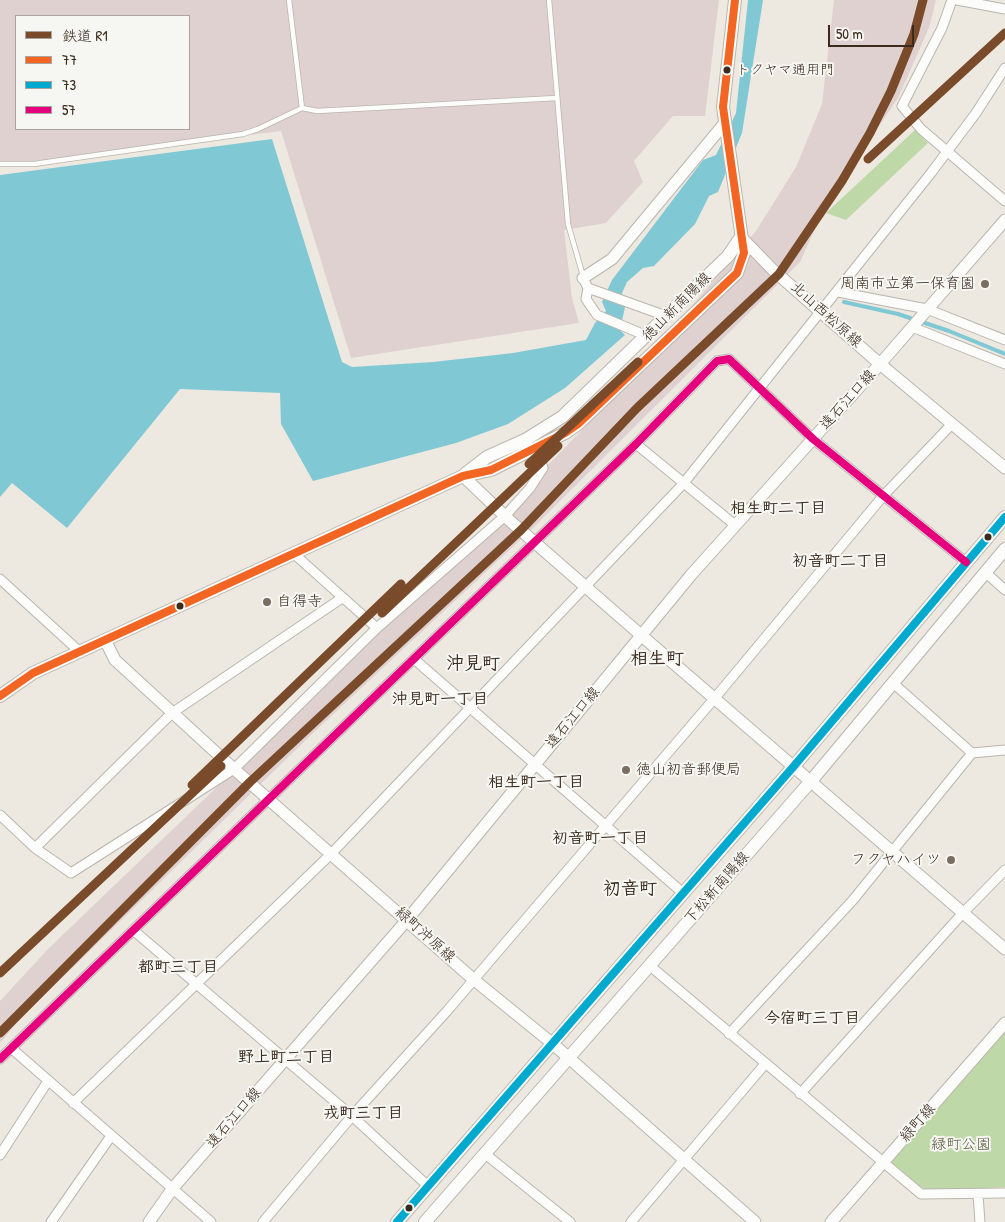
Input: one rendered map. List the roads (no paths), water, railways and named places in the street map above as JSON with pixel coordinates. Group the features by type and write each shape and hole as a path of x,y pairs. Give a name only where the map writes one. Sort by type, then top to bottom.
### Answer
{"main road":[{"name":"徳山新南陽線","path":"0,696 33,673 293,553 464,476 491,470 537,449 578,424 737,274 744,252 740,237 723,108 735,0"},
{"name":"徳山新南陽線","path":"464,476 487,458 525,440 562,417 728,256 740,237"},
{"name":"下松新南陽線","path":"397,1222 794,766 1005,517"},
{"name":"下松新南陽線","path":"425,1222 811,782 1005,549"}],"street":[{"path":"952,0 942,28 902,106 921,130 1005,201"},
{"path":"957,0 1005,9"},
{"path":"73,1103 332,854 683,484 760,386 838,292 948,151 976,113 1005,68"},
{"path":"647,336 626,325 597,315 586,298 586,283 612,259 724,127"},
{"name":"遠石江口線","path":"149,1222 173,1188 407,920 691,575 880,364 1005,220"},
{"name":"北山西松原線","path":"740,237 773,270 880,364 1005,468"},
{"path":"586,283 602,294 666,316"},
{"path":"838,292 925,311 1005,340"},
{"path":"912,326 1005,364"},
{"path":"0,1059 636,444 716,362 729,359 760,386 813,439 966,562"},
{"path":"264,1222 352,1116 473,979 714,698 884,495 951,425"},
{"path":"636,444 735,525"},
{"path":"1,819 35,848 72,873 234,769 377,628 505,516 530,488 543,468 537,449"},
{"path":"464,476 505,516 642,636 893,852 962,914 1005,949"},
{"path":"293,553 377,628"},
{"path":"985,572 1005,590"},
{"path":"0,579 80,652"},
{"path":"35,848 172,713 342,598"},
{"name":"緑町沖原線","path":"105,640 115,660 234,769 473,979 553,1044 755,1222"},
{"path":"414,659 683,893"},
{"path":"893,683 972,753"},
{"path":"729,1034 853,900 972,753 1005,750"},
{"path":"800,1094 962,914 1005,870"},
{"path":"134,930 352,1116 428,1186"},
{"path":"649,965 882,1164 921,1194 978,1195 1005,1193"},
{"name":"緑町線","path":"831,1222 1005,1023"},
{"path":"11,1048 211,1222"},
{"path":"630,1222 765,1064"},
{"path":"0,1155 48,1081"},
{"path":"51,1222 111,1136"},
{"path":"484,1153 567,1221"},
{"path":"978,1195 980,1222"}],"lane":[{"path":"289,0 302,108"},
{"path":"549,0 568,224 586,283"},
{"path":"0,164 34,164 243,134 302,108 317,111 557,98"}],"water":[{"path":"748,0 763,0 742,133 718,192 709,196 695,224 654,266 643,268 627,282 622,293 625,307 620,330 625,335 565,388 508,424 456,443 313,481 281,424 280,393 180,389 67,528 12,483 0,497 0,175 272,139 342,362 352,367 433,362 513,353 586,340 595,323 606,311 602,302 612,280 703,160 716,155 736,113"}],"waterway":[{"path":"844,302 898,314 949,331 1005,354"}],"rail line":[{"name":"R1","path":"0,1033 250,782 521,530 637,408 779,274 842,181 870,133 891,91 914,34 923,0"},
{"name":"R1","path":"868,159 1005,33"},
{"name":"R1","path":"529,464 638,362"},
{"name":"R1","path":"382,613 558,446"},
{"name":"R1","path":"192,785 401,584"},
{"name":"R1","path":"0,973 221,766"}],"place":[{"name":"トクヤマ通用門","path":"727,70"},
{"name":"周南市立第一保育園","path":"985,284"},
{"name":"自得寺","path":"267,602"},
{"name":"徳山初音郵便局","path":"626,770"},
{"name":"フクヤハイツ","path":"951,860"}],"district":[{"name":"相生町二丁目","path":"778,509"},
{"name":"初音町二丁目","path":"840,562"},
{"name":"相生町","path":"657,659"},
{"name":"沖見町","path":"473,664"},
{"name":"沖見町一丁目","path":"440,700"},
{"name":"相生町一丁目","path":"536,783"},
{"name":"初音町一丁目","path":"600,839"},
{"name":"初音町","path":"630,889"},
{"name":"都町三丁目","path":"178,968"},
{"name":"今宿町三丁目","path":"812,1019"},
{"name":"野上町二丁目","path":"286,1058"},
{"name":"戎町三丁目","path":"363,1114"}],"park label":[{"name":"緑町公園","path":"961,1145"}]}
